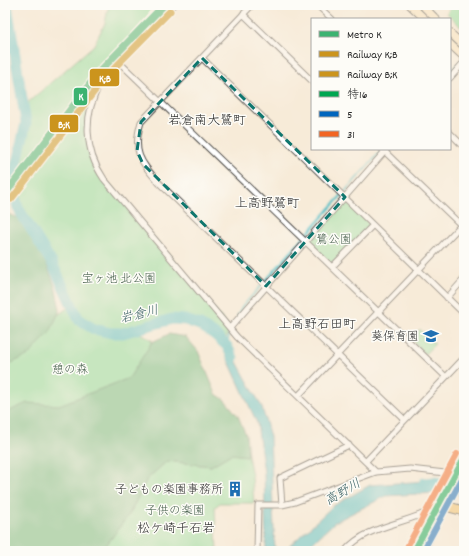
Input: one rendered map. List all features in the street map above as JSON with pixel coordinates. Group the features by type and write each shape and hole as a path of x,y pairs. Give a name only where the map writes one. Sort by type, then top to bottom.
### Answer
{"highway":[{"path":"442,504 464,511"},
{"path":"414,551 442,504"},
{"path":"422,551 442,504"}],"street":[{"path":"173,5 118,61 101,83 94,101 87,134 91,157 104,179 237,337 376,472"},
{"path":"252,5 141,122 136,137 137,151 143,164 159,183 405,420"},
{"path":"317,5 331,18"},
{"path":"322,9 326,5"},
{"path":"410,5 424,18"},
{"path":"422,5 435,18"},
{"path":"243,14 311,80"},
{"path":"451,34 464,46"},
{"path":"451,45 464,57"},
{"path":"202,58 464,314"},
{"path":"118,61 446,377"},
{"path":"451,77 464,62"},
{"path":"451,134 464,147"},
{"path":"230,328 385,150 463,225 298,396"},
{"path":"332,267 373,225"},
{"path":"448,298 464,279"},
{"path":"366,461 464,358"},
{"path":"282,505 280,478 349,445"},
{"path":"345,551 366,534 442,504 464,458"},
{"path":"257,551 258,505 282,505 295,502 376,472 410,469 454,478 464,471"}],"highlighted area":[{"path":"202,58 345,197 266,286 143,164 137,151 141,122"}],"green space":[{"name":"宝ヶ池 北公園","path":"109,5 173,5 107,75 93,101 87,134 97,169 230,328 224,342 219,335 206,324 182,315 165,317 133,330 122,332 101,329 81,320 47,247 42,243 22,210 15,189 27,124 25,105 94,45 105,23"},
{"path":"452,5 464,5 464,30 447,13"},
{"name":"鷺公園","path":"345,203 348,203 369,224 369,227 334,263 330,263 311,244 311,239"},
{"path":"5,213 19,218 38,242 55,286 60,310 50,332 29,355 5,366"},
{"name":"憩の森","path":"69,307 79,324 93,332 116,336 140,333 152,340 138,376 5,433 5,363 51,320"},
{"path":"420,329 435,344 425,354 411,339"},
{"path":"169,334 186,337 198,351 216,394 225,400 238,416 246,435 248,456 231,454 211,466 167,461 147,479 130,513 102,551 5,551 5,413 27,403 59,405 129,378 152,342"},
{"name":"子供の楽園","path":"231,454 248,456 252,476 254,503 220,503 215,507 217,551 102,551 130,513 147,479 167,461 211,466"}],"water":[{"path":"226,342 262,407 270,437 275,551 266,551 264,472 257,423 225,353"},
{"path":"439,480 435,493 386,496 335,522 304,551 284,551 333,506 370,485"}],"waterway":[{"name":"岩倉川","path":"7,5 26,123 12,184 18,208 52,263 79,320 94,329 111,333 123,333 172,319 185,320 200,325 214,334 227,346 233,358"},
{"path":"451,71 463,59"},
{"path":"237,317 242,307 382,150"},
{"path":"227,345 230,330"},
{"name":"高野川","path":"424,483 435,482 464,491"}],"metro line":[{"name":"K","path":"5,194 100,71 164,5"}],"rail line":[{"name":"B;K","path":"11,193 100,76 157,10"},
{"name":"K;B","path":"11,199 106,76 170,11"}],"transit line":[{"name":"31","path":"407,547 457,454"},
{"name":"特16","path":"414,551 464,458"},
{"name":"5","path":"423,551 464,475"}],"place":[{"name":"葵保育園","path":"431,336"},
{"name":"子どもの楽園事務所","path":"235,489"}],"district":[{"name":"岩倉南大鷺町","path":"207,119"},
{"name":"上高野鷺町","path":"267,202"},
{"name":"上高野石田町","path":"317,323"},
{"name":"松ケ崎千石岩","path":"176,527"}]}
